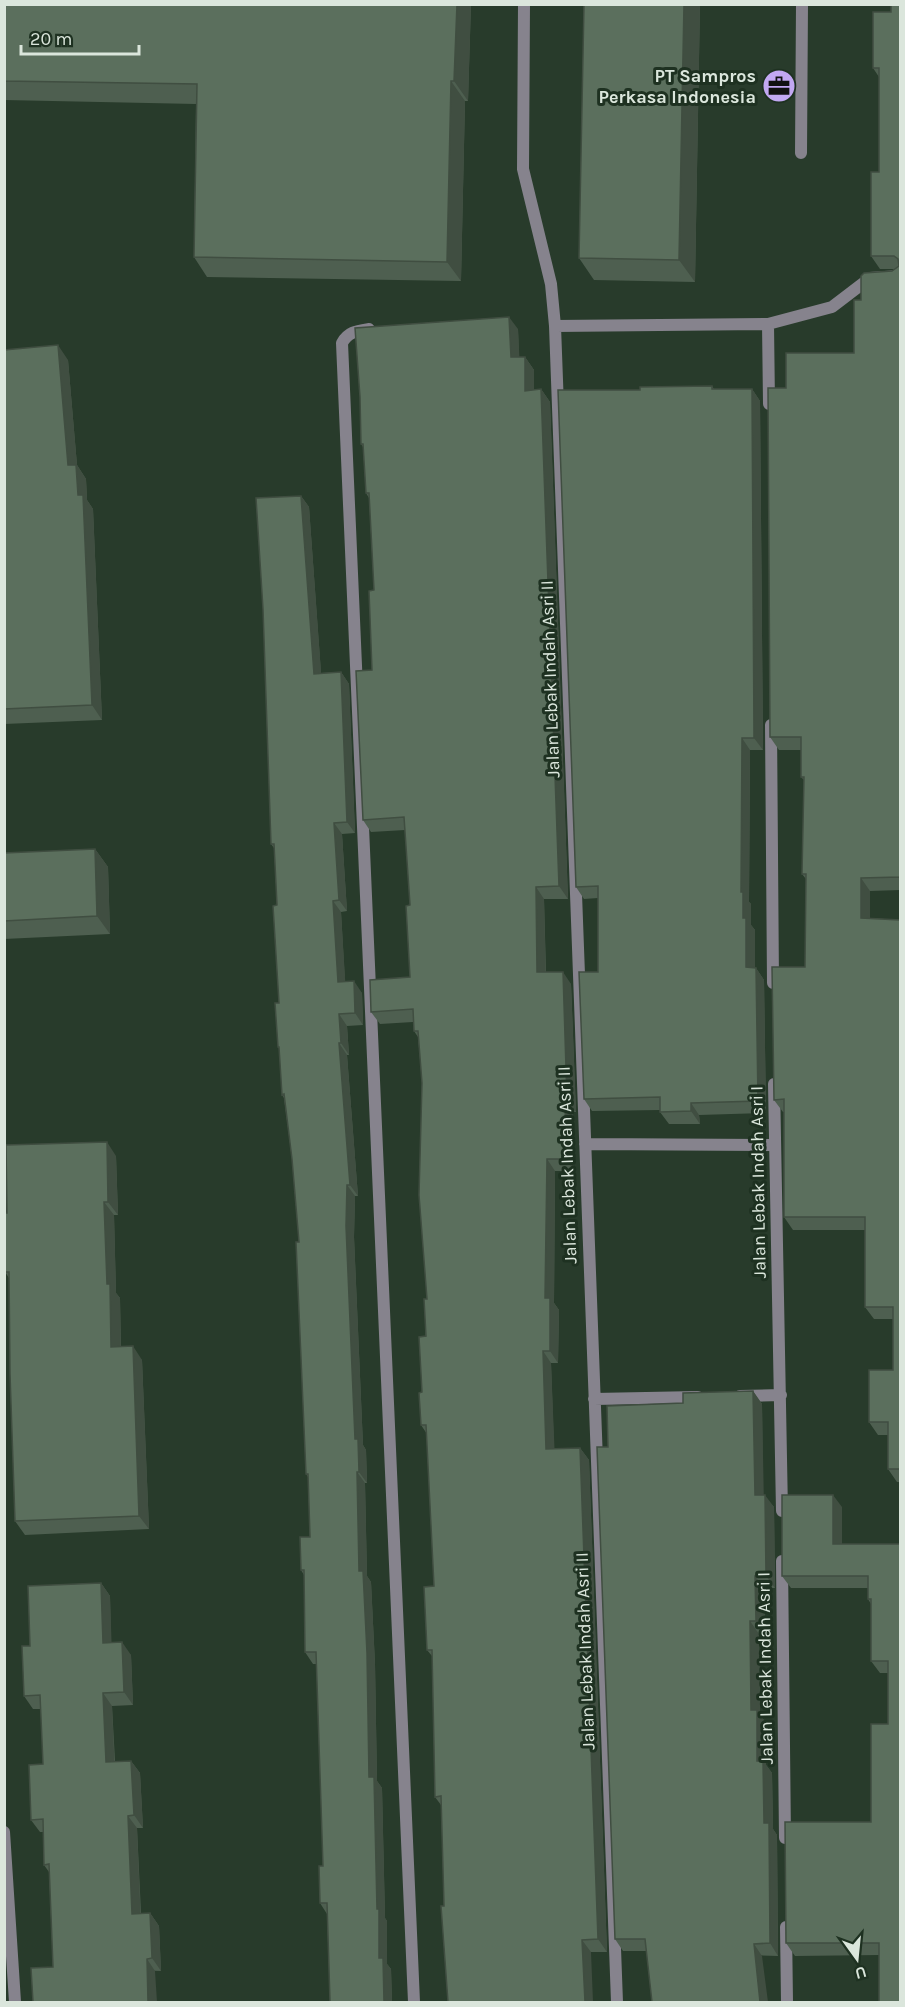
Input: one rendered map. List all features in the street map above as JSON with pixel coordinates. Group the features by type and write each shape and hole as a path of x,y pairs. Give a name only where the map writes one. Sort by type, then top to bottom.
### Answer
{"street":[{"name":"Jalan Lebak Indah Asri II","path":"524,4 523,169 551,285 555,326 617,2002"},
{"path":"801,153 802,4"},
{"path":"555,326 768,324 832,307 870,278 900,276"},
{"path":"768,324 769,419"},
{"path":"386,327 355,331 346,335 342,343 414,2002"},
{"path":"771,715 773,999"},
{"name":"Jalan Lebak Indah Asri I","path":"774,1068 782,1526"},
{"path":"585,1144 775,1145"},
{"path":"594,1399 781,1395"},
{"name":"Jalan Lebak Indah Asri I","path":"782,1550 785,1848"},
{"path":"4,1832 15,2002"},
{"path":"786,1919 787,2002"}],"building":[{"path":"4,4 457,4 454,81 451,81 447,262 194,257 197,84 4,81"},
{"path":"584,4 684,4 679,260 579,258"},
{"path":"891,4 900,4 900,877 861,878 861,918 900,920 900,1469 888,1469 888,1422 869,1422 869,1370 893,1370 893,1307 865,1307 865,1217 784,1217 784,1099 774,1100 772,967 805,967 806,874 802,874 804,777 801,777 801,737 770,737 768,388 786,388 786,353 854,353 854,300 861,300 861,276 864,273 892,271 899,266 898,259 894,256 871,256 871,172 879,172 879,68 873,68 873,12 891,12"},
{"path":"509,317 511,357 525,357 525,391 541,389 559,886 536,887 537,972 563,972 567,1100 565,1100 566,1159 547,1159 545,1298 550,1298 550,1351 543,1351 546,1449 580,1448 598,1939 582,1940 585,2002 448,2002 441,1906 444,1906 441,1796 435,1797 432,1650 427,1650 424,1587 434,1586 426,1425 421,1425 419,1393 422,1392 419,1337 426,1336 424,1299 427,1299 419,1195 422,1083 418,1031 414,1031 413,1009 371,1012 370,980 410,977 406,906 410,905 404,817 363,820 356,671 372,670 369,591 374,590 369,493 366,493 363,444 361,444 355,328"},
{"path":"58,345 68,465 76,465 78,495 83,495 92,705 4,709 4,350"},
{"path":"712,386 712,389 752,389 754,738 742,738 741,892 743,892 743,918 746,918 746,967 756,968 758,1101 691,1103 691,1111 660,1112 660,1097 584,1099 579,972 598,972 598,886 576,887 558,390 640,390 640,387"},
{"path":"301,496 314,674 341,672 347,822 334,823 339,900 333,901 338,982 354,981 355,1013 339,1014 341,1043 339,1043 350,1185 347,1185 346,1226 355,1439 358,1439 359,1571 363,1571 369,1777 374,1777 379,1958 383,1958 384,2002 330,2002 327,1903 320,1903 319,1866 323,1866 316,1652 305,1652 304,1570 301,1570 300,1537 310,1537 296,1242 299,1242 292,1159 284,1094 282,1095 275,1003 279,1003 273,906 277,905 274,844 271,844 263,609 256,498"},
{"path":"95,849 97,916 4,921 4,853"},
{"path":"107,1142 108,1202 104,1202 107,1284 110,1284 111,1347 133,1346 139,1516 15,1521 9,1272 5,1272 6,1145"},
{"path":"753,1391 755,1495 765,1495 766,1576 755,1576 756,1621 750,1621 751,1710 757,1710 757,1761 763,1761 764,1823 769,1823 770,1943 754,1944 760,2002 652,2002 645,1939 615,1939 597,1447 608,1447 607,1406 683,1403 683,1393"},
{"path":"782,1495 833,1495 833,1544 900,1544 900,2002 879,2002 879,1943 786,1943 785,1822 871,1822 871,1724 888,1724 888,1661 871,1661 871,1599 868,1599 868,1576 782,1576"},
{"path":"101,1583 103,1643 122,1642 124,1692 103,1693 106,1762 131,1761 134,1815 128,1816 132,1914 150,1913 152,1958 147,1959 148,2002 33,2002 31,1968 53,1967 49,1864 44,1865 43,1819 31,1820 29,1765 43,1764 40,1695 24,1696 22,1646 30,1646 28,1586"}],"place":[{"name":"PT Sampros Perkasa Indonesia","path":"779,86"}]}
